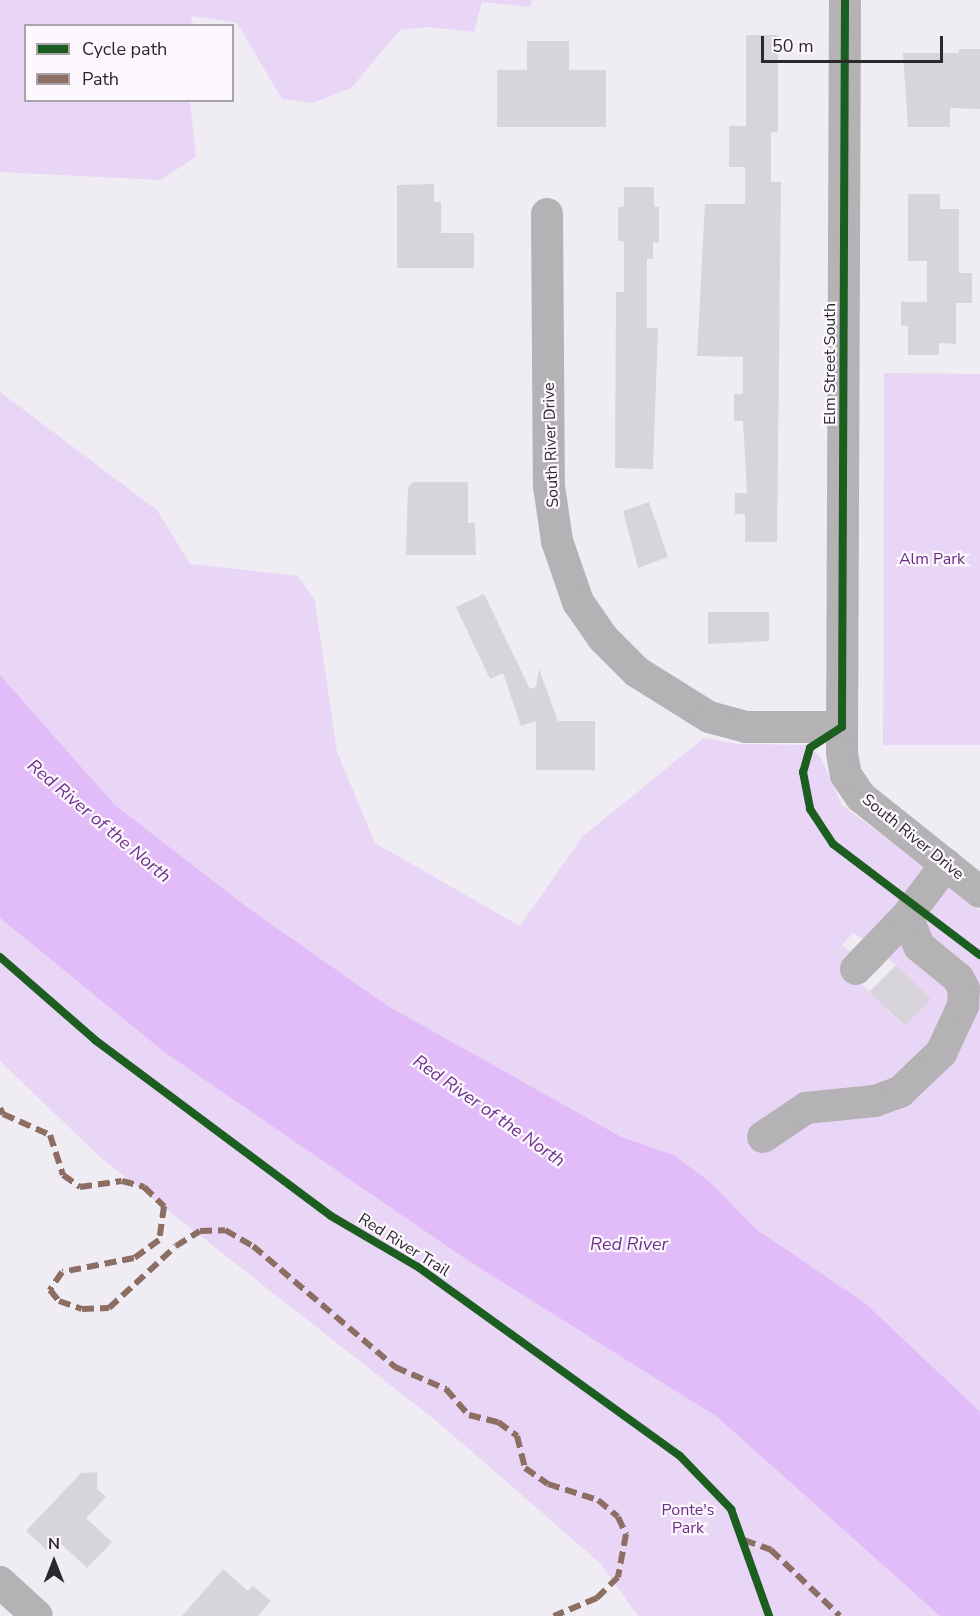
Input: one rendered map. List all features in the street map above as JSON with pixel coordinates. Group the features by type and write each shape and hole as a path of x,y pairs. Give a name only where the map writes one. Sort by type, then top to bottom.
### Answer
{"street":[{"name":"Elm Street South","path":"842,728 845,0"},
{"name":"South River Drive","path":"547,214 549,486 557,541 578,602 603,638 638,672 709,717 746,727 842,728 846,775 861,797 980,892"},
{"path":"856,969 907,916 946,864"},
{"path":"763,1137 806,1108 874,1101 900,1092 940,1053 963,1006 964,989 958,978 919,946 907,916"},
{"path":"0,1582 37,1616"}],"green space":[{"path":"0,0 531,0 531,7 482,2 474,32 427,27 400,30 351,88 313,103 282,99 237,23 192,16 191,24 24,24 24,102 190,102 196,157 160,180 0,172"},
{"name":"Alm Park","path":"884,373 980,374 980,745 883,745"},
{"path":"0,392 157,510 190,564 298,576 315,601 337,752 375,843 520,926 583,836 704,738 738,744 810,745 822,760 842,805 923,866 925,874 866,941 853,933 842,945 852,953 860,983 904,1026 931,999 882,952 903,930 924,939 918,917 948,887 980,911 980,1412 865,1303 756,1229 710,1182 674,1155 623,1137 388,1006 247,907 115,805 0,675"},
{"name":"Ponte's Park","path":"0,918 164,1052 467,1260 717,1417 940,1616 638,1616 600,1563 440,1424 100,1157 0,1061"}],"water":[{"name":"Red River","path":"0,675 115,805 247,907 388,1006 622,1137 674,1155 710,1182 756,1229 865,1303 975,1407 980,1412 980,1616 940,1616 717,1417 467,1260 164,1052 0,918"}],"building":[{"path":"746,35 778,35 778,132 771,132 771,182 781,182 777,542 745,542 745,514 735,514 735,493 747,493 743,421 734,421 734,394 743,394 743,357 697,356 705,204 745,204 745,167 729,167 729,126 746,126"},
{"path":"527,41 569,41 569,70 606,70 606,127 497,127 497,70 527,70"},
{"path":"959,49 980,49 980,109 950,108 950,127 908,127 903,53 959,53"},
{"path":"434,184 434,202 441,202 441,233 474,233 474,268 397,268 397,185"},
{"path":"624,187 654,187 654,207 659,207 659,242 653,242 653,259 647,259 647,328 658,328 653,469 615,468 616,292 624,292 624,241 618,241 618,207 624,207"},
{"path":"908,194 940,194 940,209 959,209 959,273 972,273 972,303 956,303 956,344 939,343 939,355 908,355 908,326 901,326 901,302 927,302 927,261 908,261"},
{"path":"413,482 468,482 468,523 475,523 476,555 406,555 408,487"},
{"path":"649,502 668,557 638,568 623,511"},
{"path":"484,594 530,689 536,687 539,669 558,721 595,721 595,770 536,770 536,721 521,726 503,673 490,679 456,607"},
{"path":"708,612 769,612 769,641 708,644"},
{"path":"896,965 931,999 905,1026 869,992"},
{"path":"97,1472 97,1489 106,1497 86,1518 112,1542 87,1568 58,1541 48,1551 26,1531 81,1473"},
{"path":"223,1569 248,1591 253,1586 271,1601 258,1616 182,1616"}],"marked path":[{"path":"0,1108 3,1114 50,1135 63,1175 80,1187 122,1181 144,1187 164,1206 159,1240 134,1258 62,1272 50,1290 59,1301 82,1309 109,1308 176,1246 200,1231 225,1230 253,1246 395,1367 446,1389 469,1415 498,1422 517,1436 525,1468 548,1484 598,1500 618,1517 626,1534 618,1577 597,1598 554,1616"},
{"path":"744,1540 771,1550 840,1616"}],"cycle path":[{"path":"845,0 842,727 810,748 803,772 810,809 833,844 980,955"},
{"name":"Red River Trail","path":"0,957 95,1040 331,1216 418,1267 680,1456 731,1509 769,1616"}],"water label":[{"name":"Red River of the North","path":"99,821"},
{"name":"Red River of the North","path":"489,1111"}]}
